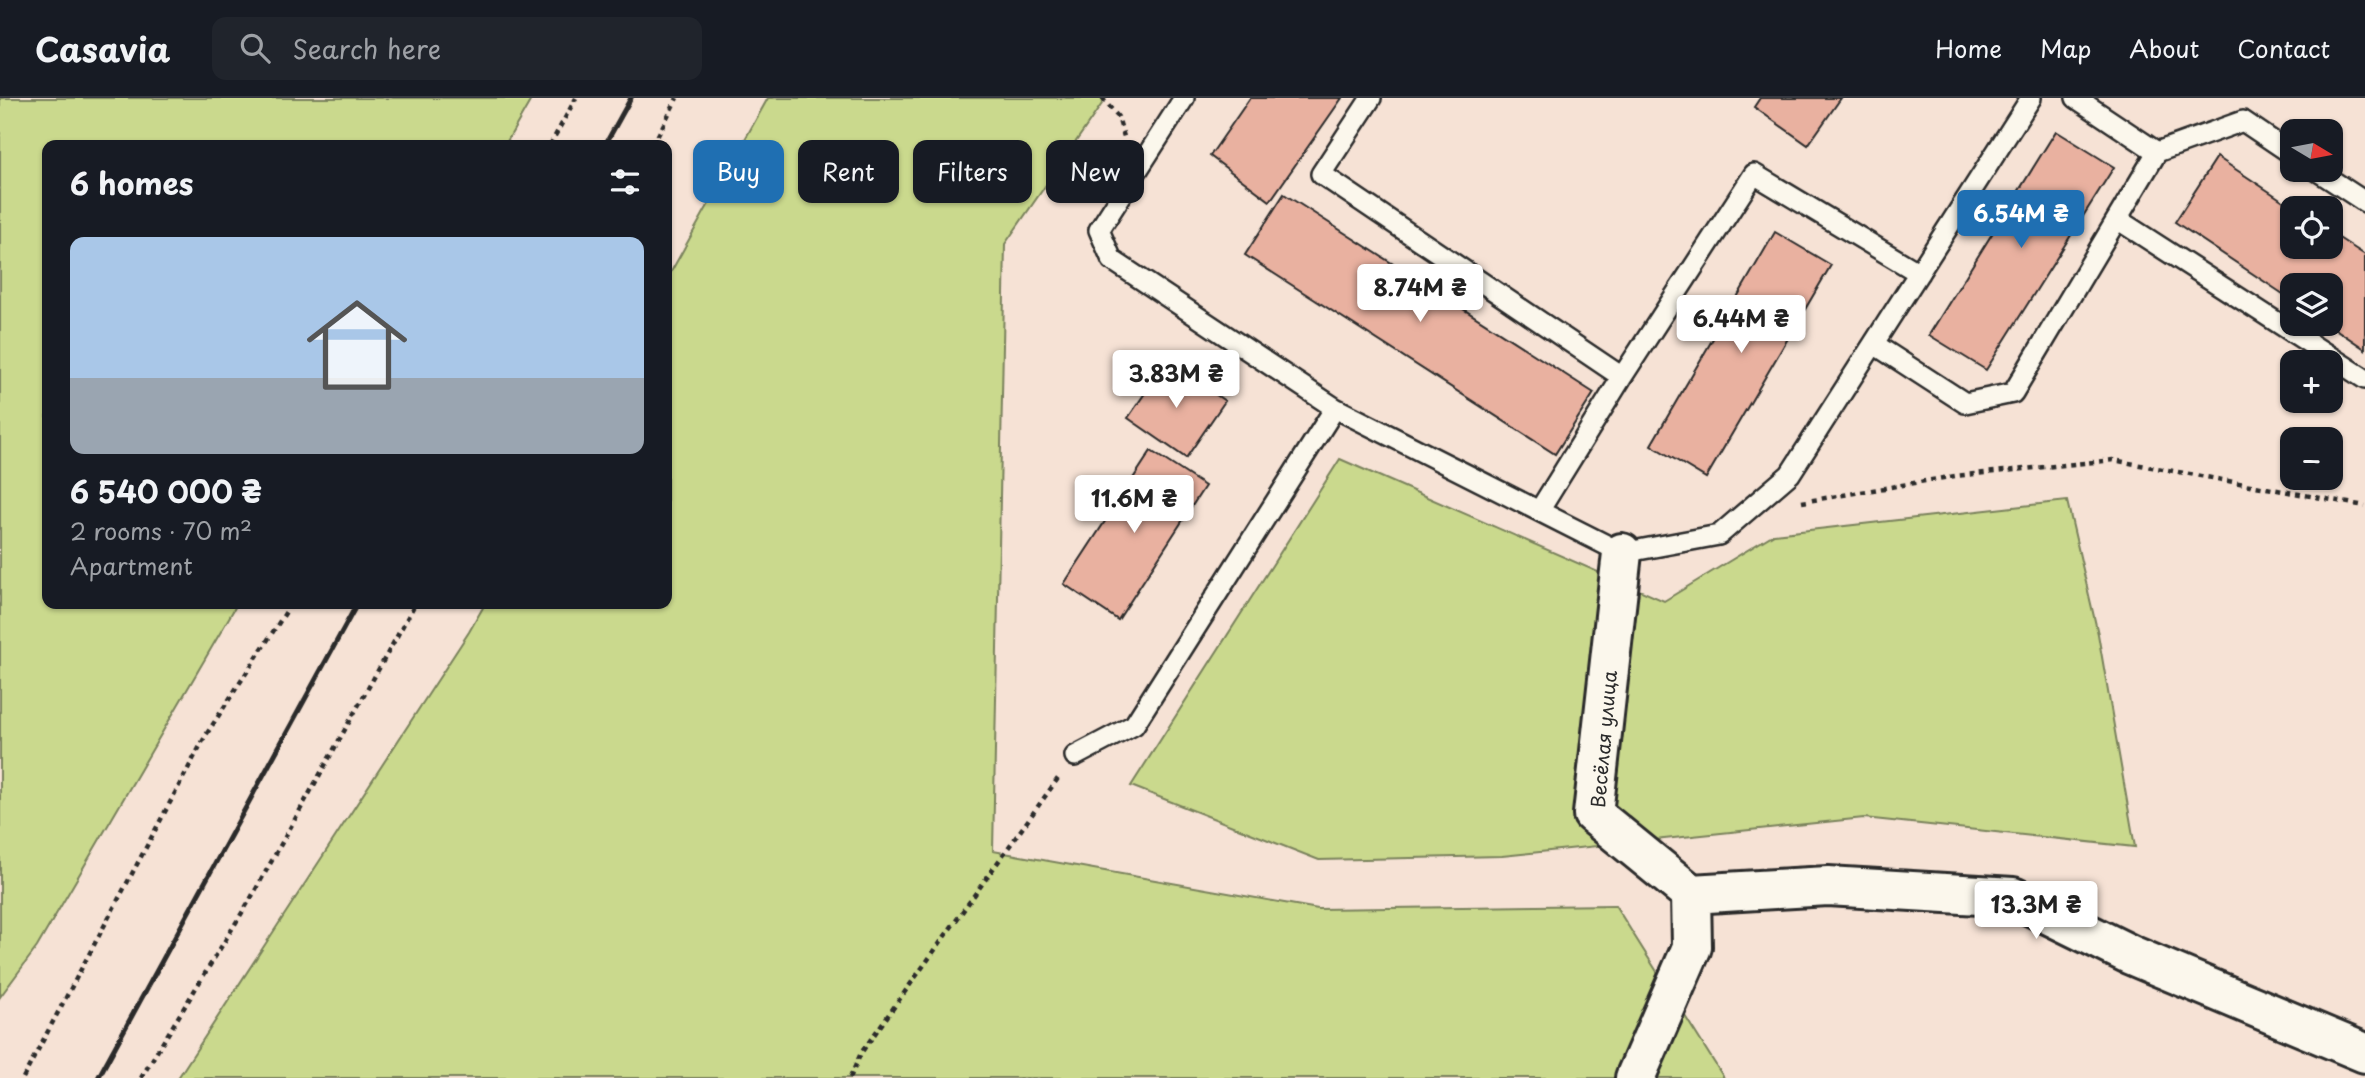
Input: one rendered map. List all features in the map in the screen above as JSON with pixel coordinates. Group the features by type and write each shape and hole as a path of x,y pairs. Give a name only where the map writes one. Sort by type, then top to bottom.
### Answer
{"street":[{"name":"Весёлая улица","path":"1622,553 1593,814 1692,894"},
{"path":"1635,1078 1692,947 1692,894 1828,886 2013,897 2131,955 2365,1053"}],"lane":[{"path":"1144,161 1184,98"},
{"path":"1371,98 1321,174 1622,377"},
{"path":"1117,203 1099,230 1112,260 1335,408 1622,553 1719,535 1790,474 2031,98"},
{"path":"2076,98 2157,152"},
{"path":"1874,344 1965,403 2013,393 2157,152 2243,121 2280,146"},
{"path":"1539,511 1754,174 1919,273"},
{"path":"2334,182 2365,202"},
{"path":"2117,219 2365,379"},
{"path":"1075,756 1134,725 1335,408"}],"path":[{"path":"553,140 576,98"},
{"path":"656,140 677,98"},
{"path":"1102,98 1118,117 1125,140"},
{"path":"1746,512 1955,475 2113,460 2365,506"},
{"path":"23,1078 206,735 288,609"},
{"path":"141,1078 251,898 412,609"},
{"path":"850,1078 861,1054 1075,756"}],"green space":[{"path":"0,98 532,98 508,140 42,140 42,609 234,609 37,947 0,997"},
{"path":"768,98 1106,98 1077,140 1046,140 1046,185 1005,244 993,851 1318,909 1615,905 1724,1078 178,1078 482,609 672,609 672,270 709,203 784,203 784,140 745,140"},
{"path":"1340,459 1664,601 1774,534 2067,501 2098,634 2135,847 1864,818 1502,856 1319,860 1131,786"}],"building":[{"path":"1250,98 1342,98 1270,201 1210,156"},
{"path":"1760,98 1841,98 1808,145 1754,107"},
{"path":"2056,131 2114,167 1986,370 1929,335"},
{"path":"2217,157 2280,199 2280,259 2343,259 2343,241 2365,255 2365,349 2343,334 2343,273 2280,273 2280,292 2175,222"},
{"path":"1284,194 1594,393 1555,454 1245,255"},
{"path":"1775,232 1831,265 1706,478 1651,445"},
{"path":"1167,361 1225,401 1186,458 1128,418"},
{"path":"1151,451 1205,486 1118,620 1064,584"}],"railway":[{"path":"608,140 631,98"},
{"path":"98,1078 354,609"}]}
